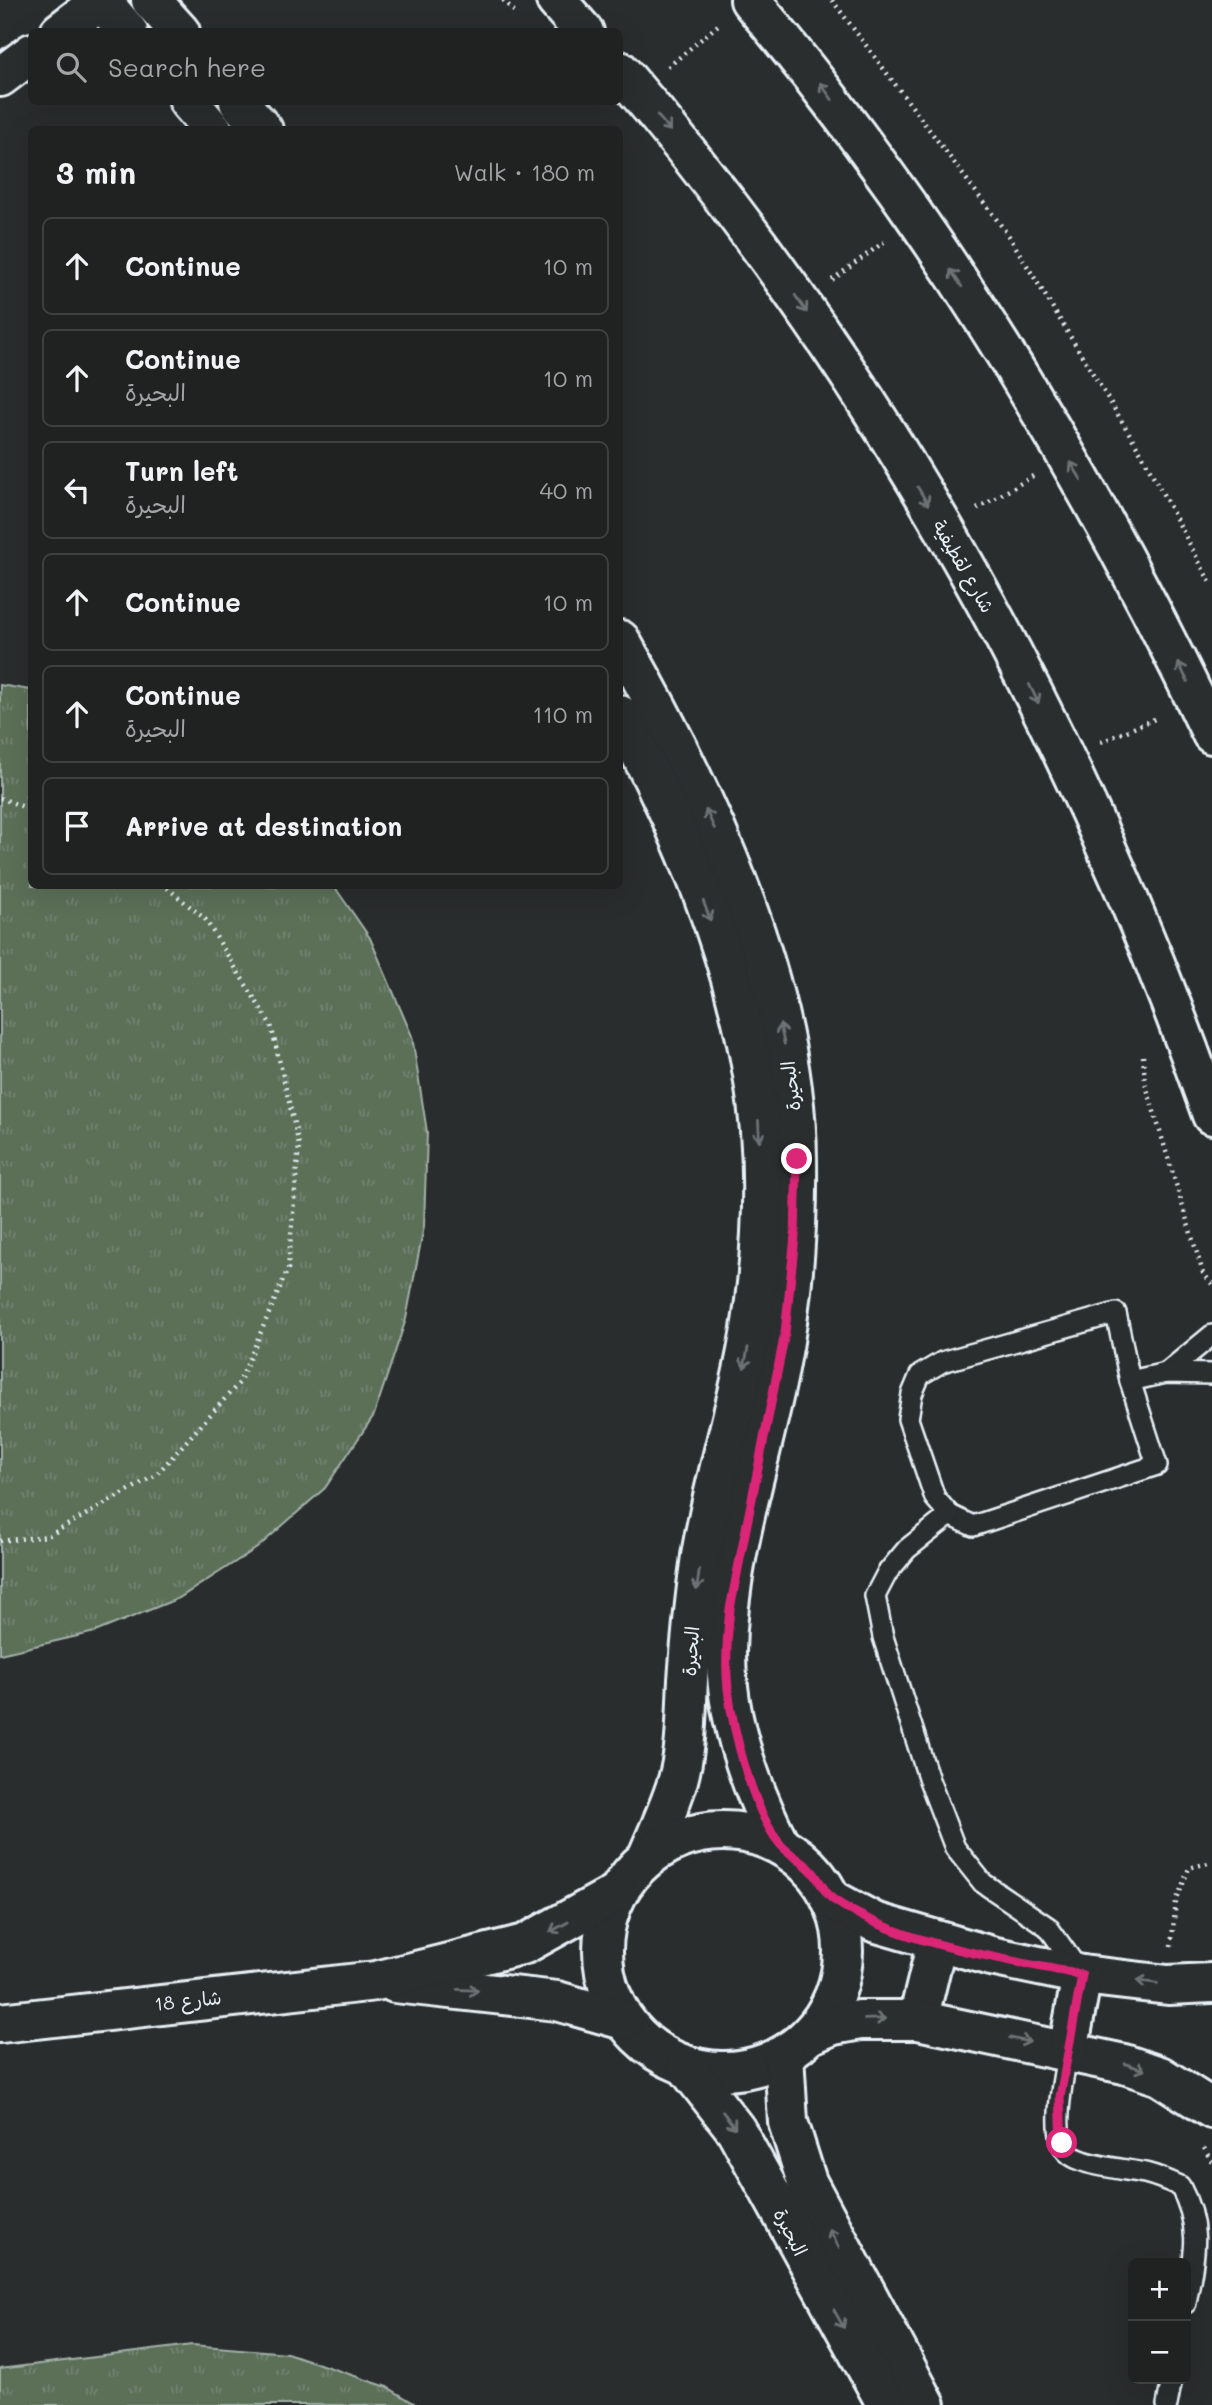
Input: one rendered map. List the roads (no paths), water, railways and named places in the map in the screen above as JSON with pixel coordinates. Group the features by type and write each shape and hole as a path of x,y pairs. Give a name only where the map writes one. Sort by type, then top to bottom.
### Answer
{"street":[{"path":"65,28 101,0 125,28"},
{"path":"151,0 176,28"},
{"path":"556,0 580,28"},
{"path":"739,8 821,84 991,329 1067,456 1204,717"},
{"path":"0,77 28,56"},
{"name":"شارع لقطيفية","path":"629,82 753,234 869,405 972,576 1065,757 1139,919 1212,1115"},
{"path":"192,105 210,126"},
{"path":"242,105 260,126"},
{"name":"البحيرة","path":"623,648 663,760 681,842 721,949 754,1076 769,1320 779,1373 738,1560 726,1652 728,1689 747,1768 757,1800 780,1845"},
{"name":"البحيرة","path":"623,718 663,760"},
{"name":"البحيرة","path":"647,1857 668,1811 679,1778 686,1733 692,1617 702,1553 747,1357 769,1320"},
{"path":"797,2045 830,2006 841,1971 842,1934 831,1899 810,1868 780,1845 747,1833 712,1831 689,1835 647,1857 618,1893 607,1917 603,1944 604,1971 611,1997 624,2020 652,2048 687,2066 720,2072 742,2070 797,2045 833,2025 860,2020 918,2020 1125,2064 1160,2076 1212,2109"},
{"name":"شارع 18","path":"0,2023 376,1981 525,1944 618,1893"},
{"path":"831,1899 874,1922 937,1942 1082,1975 1168,1985 1212,1983"},
{"path":"918,2020 937,1942"},
{"path":"1068,2051 1082,1975"},
{"name":"شارع 18","path":"376,1981 557,2001 624,2020"},
{"name":"البحيرة","path":"797,2045 788,2122 807,2182 913,2404"},
{"name":"البحيرة","path":"687,2066 736,2130 913,2404"}],"lane":[{"path":"1116,1313 1130,1381 1157,1465 973,1526 950,1515 935,1498 908,1419 912,1394 920,1376 942,1362 1116,1313"},
{"path":"1166,1373 1212,1335"},
{"path":"1130,1381 1166,1373 1212,1374"},
{"path":"950,1515 907,1549 887,1573 875,1596 883,1637 929,1780 955,1848 983,1883 1048,1927 1082,1975"},
{"path":"1068,2051 1060,2097 1062,2143 1067,2153 1088,2162 1146,2174 1181,2186 1191,2206 1196,2226 1196,2248 1191,2276"},
{"path":"1167,2405 1171,2384"}]}
